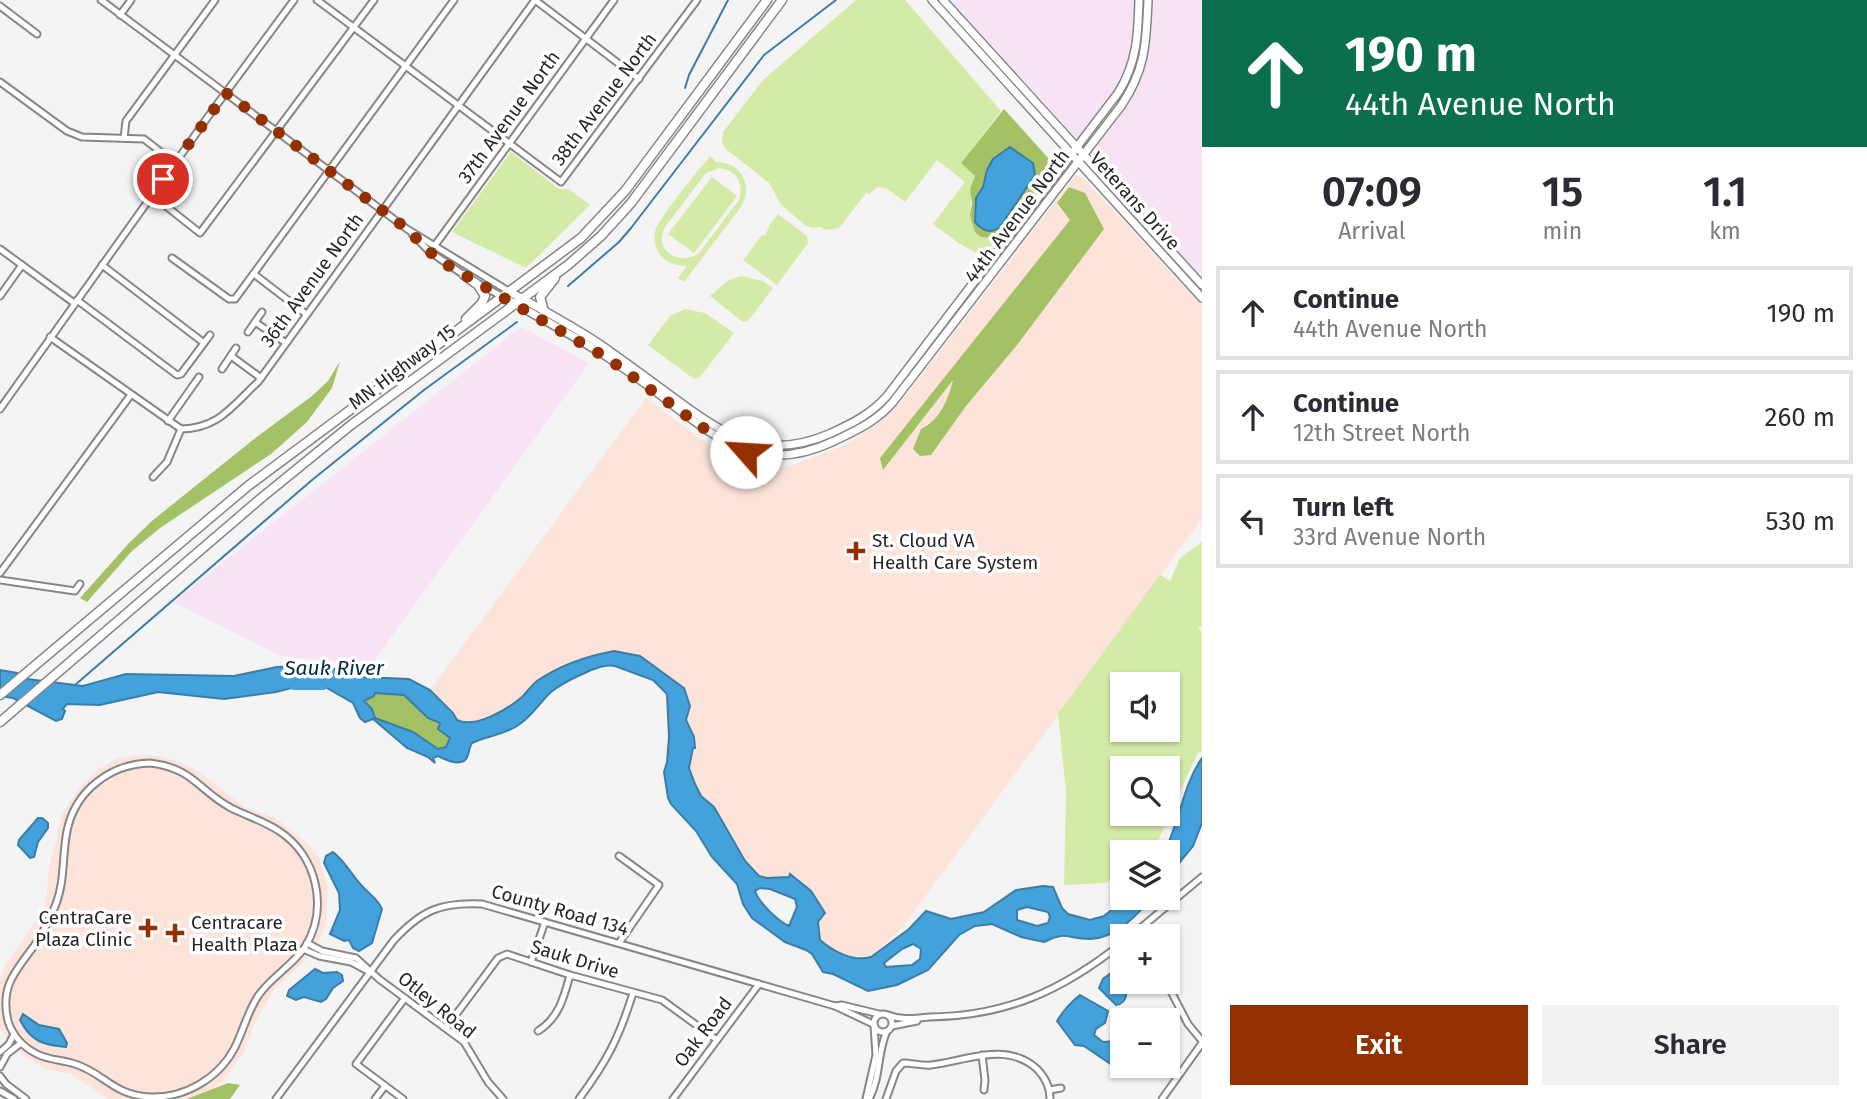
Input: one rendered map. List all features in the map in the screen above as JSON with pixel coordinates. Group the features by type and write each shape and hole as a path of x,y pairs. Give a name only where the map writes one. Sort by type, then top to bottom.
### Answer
{"highway":[{"name":"MN Highway 15","path":"0,695 248,486 569,248 614,205 766,0"},
{"name":"MN Highway 15","path":"0,722 260,499 351,425 568,265 607,230 631,204 782,0"},
{"path":"544,311 540,300 542,293 568,265"},
{"path":"415,362 482,303 485,296 482,289 464,275"}],"main road":[{"name":"44th Avenue North","path":"646,381 716,437 738,449 755,454 798,454 818,449 863,428 900,394 1077,155 1113,101 1129,74 1137,45 1139,0"},
{"name":"44th Avenue North","path":"646,381 723,432 765,446 792,446 811,441 860,419 887,396 1077,155 1121,106 1139,75 1147,38 1148,0"},
{"name":"Veterans Drive","path":"938,1 1200,287 1202,298"},
{"path":"506,295 544,311 595,341 646,381"},
{"path":"518,301 646,381"}],"street":[{"path":"100,0 407,229 506,295"},
{"path":"120,15 131,0"},
{"path":"124,138 126,121 215,0"},
{"path":"0,409 294,0"},
{"path":"317,0 508,143"},
{"path":"152,195 200,233 374,0"},
{"path":"172,258 229,299 235,299 454,0"},
{"path":"535,0 639,79"},
{"name":"36th Avenue North","path":"181,429 199,428 215,422 261,378 535,0"},
{"name":"37th Avenue North","path":"430,252 614,0"},
{"name":"38th Avenue North","path":"508,143 561,182 697,0"},
{"path":"0,6 37,34"},
{"path":"0,82 69,132 82,138 144,139 175,163"},
{"path":"407,229 430,252 464,275 506,295"},
{"path":"0,249 177,375 181,374 210,335"},
{"path":"0,296 22,265"},
{"path":"102,265 204,343"},
{"path":"254,274 306,314"},
{"path":"248,332 262,312"},
{"path":"255,322 286,343"},
{"path":"50,337 130,396 181,429 167,461 153,477"},
{"path":"222,369 236,348"},
{"path":"231,356 261,378"},
{"path":"168,421 199,377"},
{"path":"0,573 130,396"},
{"path":"0,580 75,591 80,584"},
{"path":"160,764 186,773 225,804 272,826 296,845 310,866 317,890 317,917 305,946 289,965 265,986 248,1014 234,1049 220,1068 189,1090 162,1096 131,1094 111,1086 80,1066 41,1056 21,1043 14,1034 5,1010 5,992 11,974 44,930 58,900 67,831 72,815 83,796 97,782 118,769 129,765 160,764"},
{"path":"619,943 659,885 620,856"},
{"path":"1145,924 1202,877"},
{"name":"County Road 134","path":"276,1099 394,940 411,923 439,906 462,903 482,904 835,1006 874,1025"},
{"path":"531,962 545,922"},
{"name":"Otley Road","path":"305,946 356,958 464,1042 488,1082 503,1099"},
{"path":"867,1099 876,1055 875,1017 879,1014 901,1020 986,1012 1026,1000 1089,970 1110,953"},
{"name":"Sauk Drive","path":"446,1028 498,958 507,954 570,975 662,1000 718,1040"},
{"path":"538,1031 549,1025 563,1003 570,975"},
{"name":"Oak Road","path":"673,1099 759,984"},
{"path":"579,1099 603,1067 621,1033 633,993"},
{"path":"1162,1099 1202,1042 1188,1024 1172,994"},
{"path":"402,1099 356,1063 405,998"},
{"name":"County Road 134","path":"835,1006 842,1005 879,1014"},
{"path":"867,1099 879,1074 883,1041 891,1019 888,1015"},
{"path":"874,1025 879,1031 941,1017"},
{"path":"0,1052 14,1034"},
{"path":"0,1066 7,1054 21,1043"},
{"path":"886,1099 896,1071 903,1063 932,1065 998,1054 1024,1060 1040,1072 1050,1090 1050,1099"},
{"path":"982,1055 984,1090"},
{"path":"0,1076 11,1089 26,1099"},
{"path":"375,1099 385,1086"},
{"path":"1050,1090 1061,1088"},
{"path":"0,1091 14,1099"}],"shaded area":[{"path":"954,0 1202,0 1202,277 954,3"},
{"name":"St. Cloud VA Health Care System","path":"1076,175 1083,178 1202,306 1202,519 903,927 869,958 843,955 820,940 818,934 821,905 797,877 767,878 754,873 714,807 701,796 692,776 689,761 695,747 686,720 690,706 685,691 640,656 614,651 584,658 536,682 511,705 468,723 457,720 430,690 646,398 755,479 845,445 875,426 901,402"},
{"path":"521,327 589,363 371,665 281,656 173,602"},
{"name":"Centracare Health Plaza","path":"139,755 159,756 182,763 199,772 243,806 277,819 311,847 319,858 328,887 326,924 319,941 306,960 276,987 256,1020 244,1052 223,1081 197,1099 108,1099 71,1074 46,1069 23,1055 0,1029 0,979 5,966 41,913 46,901 49,869 62,815 79,788 96,771 116,759"}],"green space":[{"path":"856,0 905,0 1001,111 961,163 975,176 970,210 989,238 998,238 983,257 933,224 965,182 937,160 905,202 886,188 877,187 869,194 866,193 839,228 825,230 821,227 806,226 781,205 769,183 722,143 723,132 763,80"},
{"path":"1004,109 1049,159 1059,163 998,238 981,237 975,232 970,215 970,189 975,176 961,163"},
{"path":"511,152 559,189 569,189 590,205 526,268 452,232"},
{"path":"710,156 714,162 738,170 745,183 745,199 684,282 678,278 687,266 674,264 662,257 654,239 655,232 671,205","holes":["720,168 738,179 741,189 739,200 699,253 684,258 670,254 662,243 665,227 706,173"]},
{"path":"712,177 737,196 694,253 668,234"},
{"path":"1069,187 1085,193 1104,229 931,455 920,456 913,449 921,429 942,409 953,380 883,470 880,458 1070,220 1057,203"},
{"path":"778,214 807,236 808,243 777,285 743,260 762,235 765,236"},
{"path":"741,276 763,281 773,288 748,321 743,322 710,296 729,280"},
{"path":"685,309 705,313 734,333 699,378 694,379 648,345 670,316"},
{"path":"340,361 332,388 307,422 271,454 160,528 132,551 87,602 80,598 153,520 312,396 328,381"},
{"path":"1202,542 1202,626 1198,628 1202,632 1202,751 1197,754 1180,792 1180,756 1110,756 1110,826 1165,826 1158,840 1110,840 1110,880 1106,883 1064,885 1066,791 1058,714 1160,575 1170,581 1180,558"},
{"path":"375,693 404,695 428,718 440,723 438,730 451,738 446,747 438,749 413,732 375,718 372,709 364,701"},
{"path":"228,1083 240,1085 230,1099 187,1099"}],"water":[{"path":"1010,147 1033,163 1035,175 1000,227 993,231 986,230 975,222 976,198 993,159"},
{"name":"Sauk River","path":"614,651 640,656 684,688 690,706 686,720 694,737 695,748 689,768 701,796 714,807 745,861 759,876 789,877 790,874 811,891 825,913 818,922 820,940 844,955 871,957 909,929 926,911 951,919 984,912 1016,890 1053,887 1062,908 1068,914 1090,920 1104,916 1111,910 1141,910 1126,924 1110,924 1110,934 1090,939 1063,936 1044,942 1021,937 992,924 975,926 959,935 928,970 897,985 868,991 823,972 812,954 785,942 752,918 743,904 737,884 712,857 696,831 671,804 664,772 669,737 667,694 653,680 615,666 599,668 560,685 517,726 472,743 467,758 460,762 452,762 438,756 433,758 435,763 407,748 373,719 365,722 353,703 325,687 303,685 276,692 224,699 158,692 100,705 67,704 63,709 65,711 62,719 56,721 13,698 0,696 0,670 17,673 19,677 27,679 83,686 126,674 234,676 277,667 311,665 362,677 409,679 430,690 457,720 473,722 508,707 537,681 574,662","holes":["375,693 404,695 428,718 440,723 438,729 450,738 446,747 438,749 413,732 375,718 372,709 364,701","760,888 795,899 797,907 789,926 760,901 755,891","1027,907 1048,912 1048,923 1037,926 1017,920 1017,910","913,944 921,949 920,959 912,965 886,967 884,963"]},
{"path":"1202,758 1202,823 1193,846 1180,862 1180,840 1169,840 1175,826 1180,826 1180,811 1195,769"},
{"path":"38,818 48,823 48,828 38,842 34,857 30,858 18,845 19,840"},
{"path":"333,852 382,909 372,943 359,951 353,948 349,940 344,941 330,934 340,910 339,893 324,863 326,856"},
{"path":"315,969 323,973 337,972 342,975 343,981 321,1002 304,997 296,1000 287,996 289,990"},
{"path":"1110,974 1110,994 1126,994 1120,1004 1116,1005 1099,988 1103,979"},
{"path":"1080,995 1108,1011 1105,1023 1096,1029 1094,1035 1103,1042 1110,1042 1110,1064 1084,1046 1075,1045 1057,1021"},
{"path":"23,1014 39,1025 59,1029 67,1043 66,1047 51,1045 34,1038 20,1020"}],"waterway":[{"path":"685,88 689,75 728,0"},
{"path":"568,286 619,242 631,228 764,55 836,0"},
{"path":"75,685 312,480 424,390 517,322"},
{"name":"Sauk River","path":"294,686 323,686"}],"place":[{"name":"St. Cloud VA Health Care System","path":"856,551"},
{"name":"CentraCare Plaza Clinic","path":"148,928"},
{"name":"Centracare Health Plaza","path":"175,933"}],"route":[{"path":"163,179 226,93 407,229 444,263 607,358 716,437 746,452"}]}
